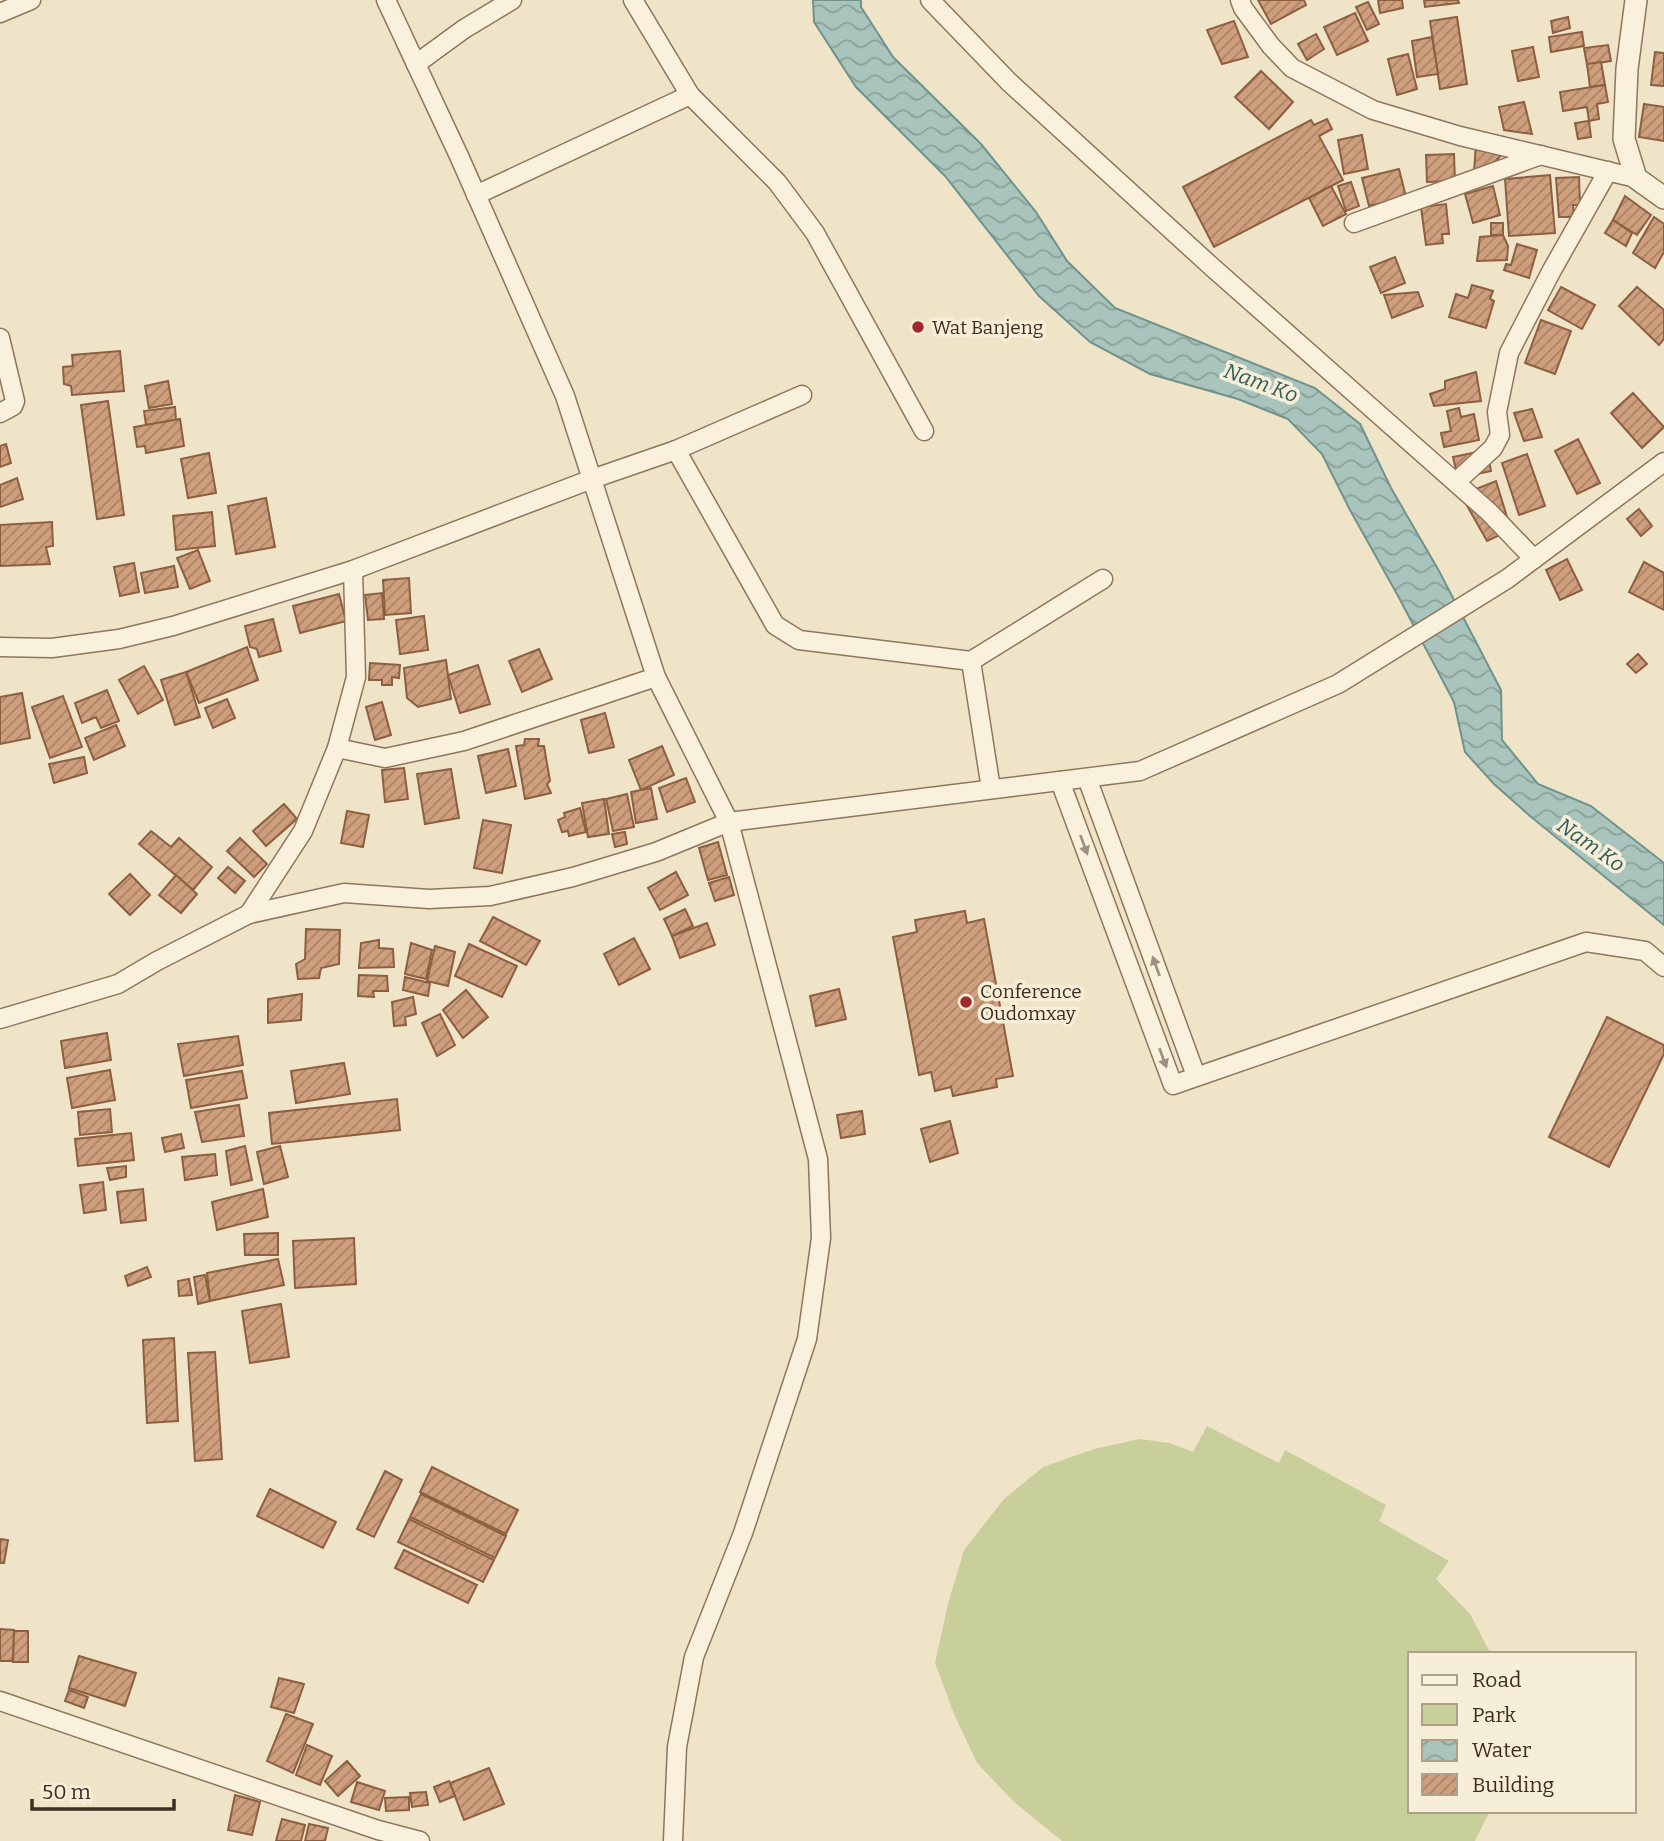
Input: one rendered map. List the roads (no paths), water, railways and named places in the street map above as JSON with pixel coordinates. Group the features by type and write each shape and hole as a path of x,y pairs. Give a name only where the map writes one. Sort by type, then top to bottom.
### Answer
{"street":[{"path":"0,13 31,0"},
{"path":"386,0 476,194 565,396 656,677 729,822 818,1159 821,1238 807,1339 743,1533 694,1657 677,1747 673,1841"},
{"path":"416,64 464,29 512,0"},
{"path":"632,0 690,95 777,182 815,233 924,430"},
{"path":"930,0 1009,82 1212,267 1456,482 1534,559"},
{"path":"1240,0 1271,46 1292,68 1373,110 1460,136 1636,178 1664,198"},
{"path":"1636,0 1627,69 1624,139 1636,178"},
{"path":"476,194 690,95"},
{"path":"1354,223 1541,155"},
{"path":"1456,482 1493,448 1500,435 1497,412 1509,352 1608,171"},
{"path":"0,338 15,401 0,413"},
{"path":"0,648 52,648 119,639 173,626 353,570 676,450 802,395"},
{"path":"676,450 775,625 799,640 971,661 1103,579"},
{"path":"0,1019 118,984 250,914 344,893 429,900 490,896 573,877 656,852 729,822 1140,771 1338,684 1507,579 1664,462"},
{"path":"250,914 303,831 337,748 356,677 353,570"},
{"path":"971,661 991,789"},
{"path":"337,748 385,758 438,747 464,741 656,677"},
{"path":"1087,778 1196,1076"},
{"path":"1060,781 1173,1085 1586,942 1645,951 1664,967"},
{"path":"0,1701 378,1830 420,1841"}],"water":[{"name":"Nam Ko","path":"813,0 861,0 861,7 893,57 981,144 1036,212 1067,261 1115,308 1315,388 1360,424 1391,488 1439,571 1501,690 1502,740 1538,784 1591,806 1664,863 1664,925 1530,816 1494,784 1465,752 1454,702 1322,454 1288,419 1238,399 1150,374 1090,342 1039,296 945,176 856,87 814,22"}],"place":[{"name":"Wat Banjeng","path":"918,327"},
{"name":"Conference Oudomxay","path":"966,1002"}]}
